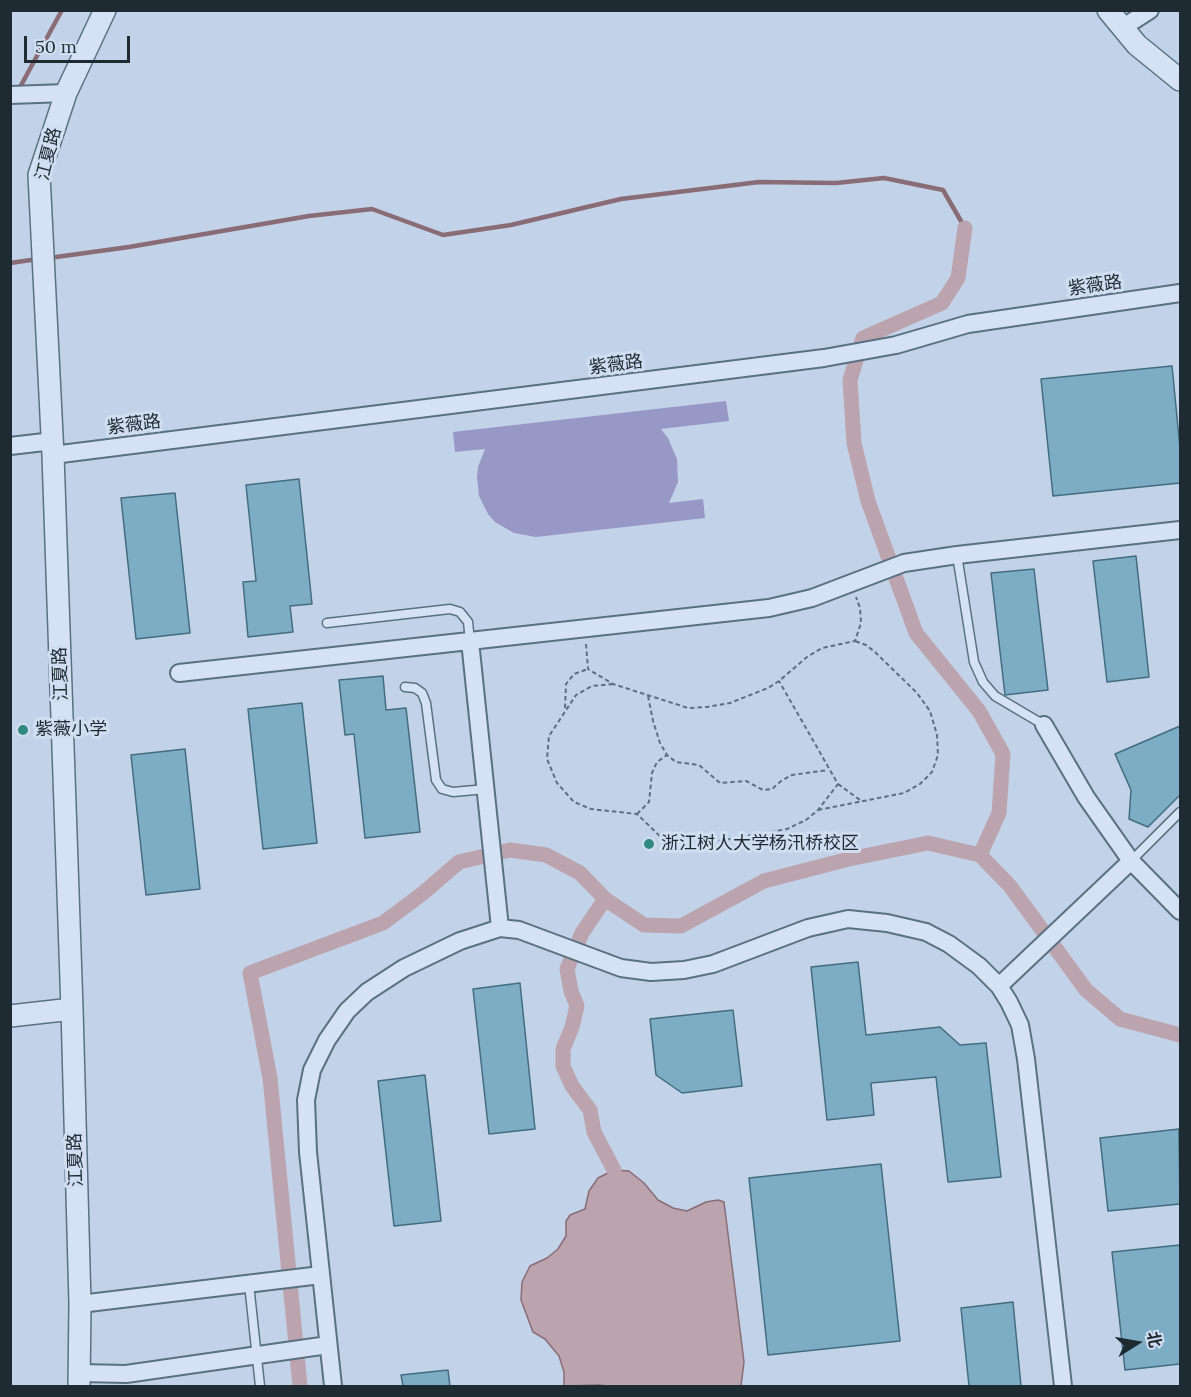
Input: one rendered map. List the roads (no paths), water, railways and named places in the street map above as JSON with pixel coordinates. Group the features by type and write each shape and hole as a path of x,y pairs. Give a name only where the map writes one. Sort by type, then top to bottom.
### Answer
{"street":[{"name":"江夏路","path":"80,1379 72,1009 53,448 39,175 66,93 105,10"},
{"path":"1108,10 1137,45 1180,80"},
{"path":"1122,28 1150,10"},
{"path":"17,94 66,93"},
{"name":"紫薇路","path":"10,446 53,448 824,358 896,345 968,324 1180,293"},
{"path":"179,673 769,608 812,598 904,563 1180,530"},
{"path":"470,641 500,928"},
{"path":"1044,725 1086,797 1131,861 1180,911"},
{"path":"999,986 1131,861"},
{"path":"333,1386 308,1152 306,1100 312,1070 327,1040 347,1011 367,992 404,968 460,941 500,928 519,930 621,968 651,972 684,970 713,964 808,928 848,920 888,923 926,932 949,944 979,966 999,986 1020,1025 1026,1059 1063,1386"},
{"path":"10,1016 72,1009"},
{"path":"80,1304 321,1275"},
{"path":"80,1379 328,1345"}],"lane":[{"path":"957,555 974,662 983,682 995,696 1044,725"},
{"path":"327,623 450,609 460,612 468,622 470,641"},
{"path":"405,687 416,688 422,693 426,703 436,780 442,789 453,792 486,789"},
{"path":"1131,861 1180,812"},
{"path":"249,1284 260,1386"}],"waterway":[{"path":"19,89 62,10"},
{"path":"56,257 129,247 309,216 372,209 443,235 511,225 621,199 759,182 836,183 884,178 943,190 965,228"},
{"path":"965,228 958,278 942,303 863,338 850,380 854,443 868,501 916,633 979,711 1003,754 999,813 980,855"},
{"path":"10,263 31,260"},
{"path":"300,1386 270,1078 250,973 383,923 459,862 510,850 546,855 580,873 605,899 644,925 681,926 764,881 849,859 928,843 980,855 1010,886 1086,990 1120,1019 1180,1035"},
{"path":"605,899 582,933 567,969 571,991 577,1006 563,1049 563,1066 572,1086 590,1110 594,1132 614,1170"}],"place":[{"name":"紫薇小学","path":"23,730"},
{"name":"浙江树人大学杨汛桥校区","path":"649,844"}]}
